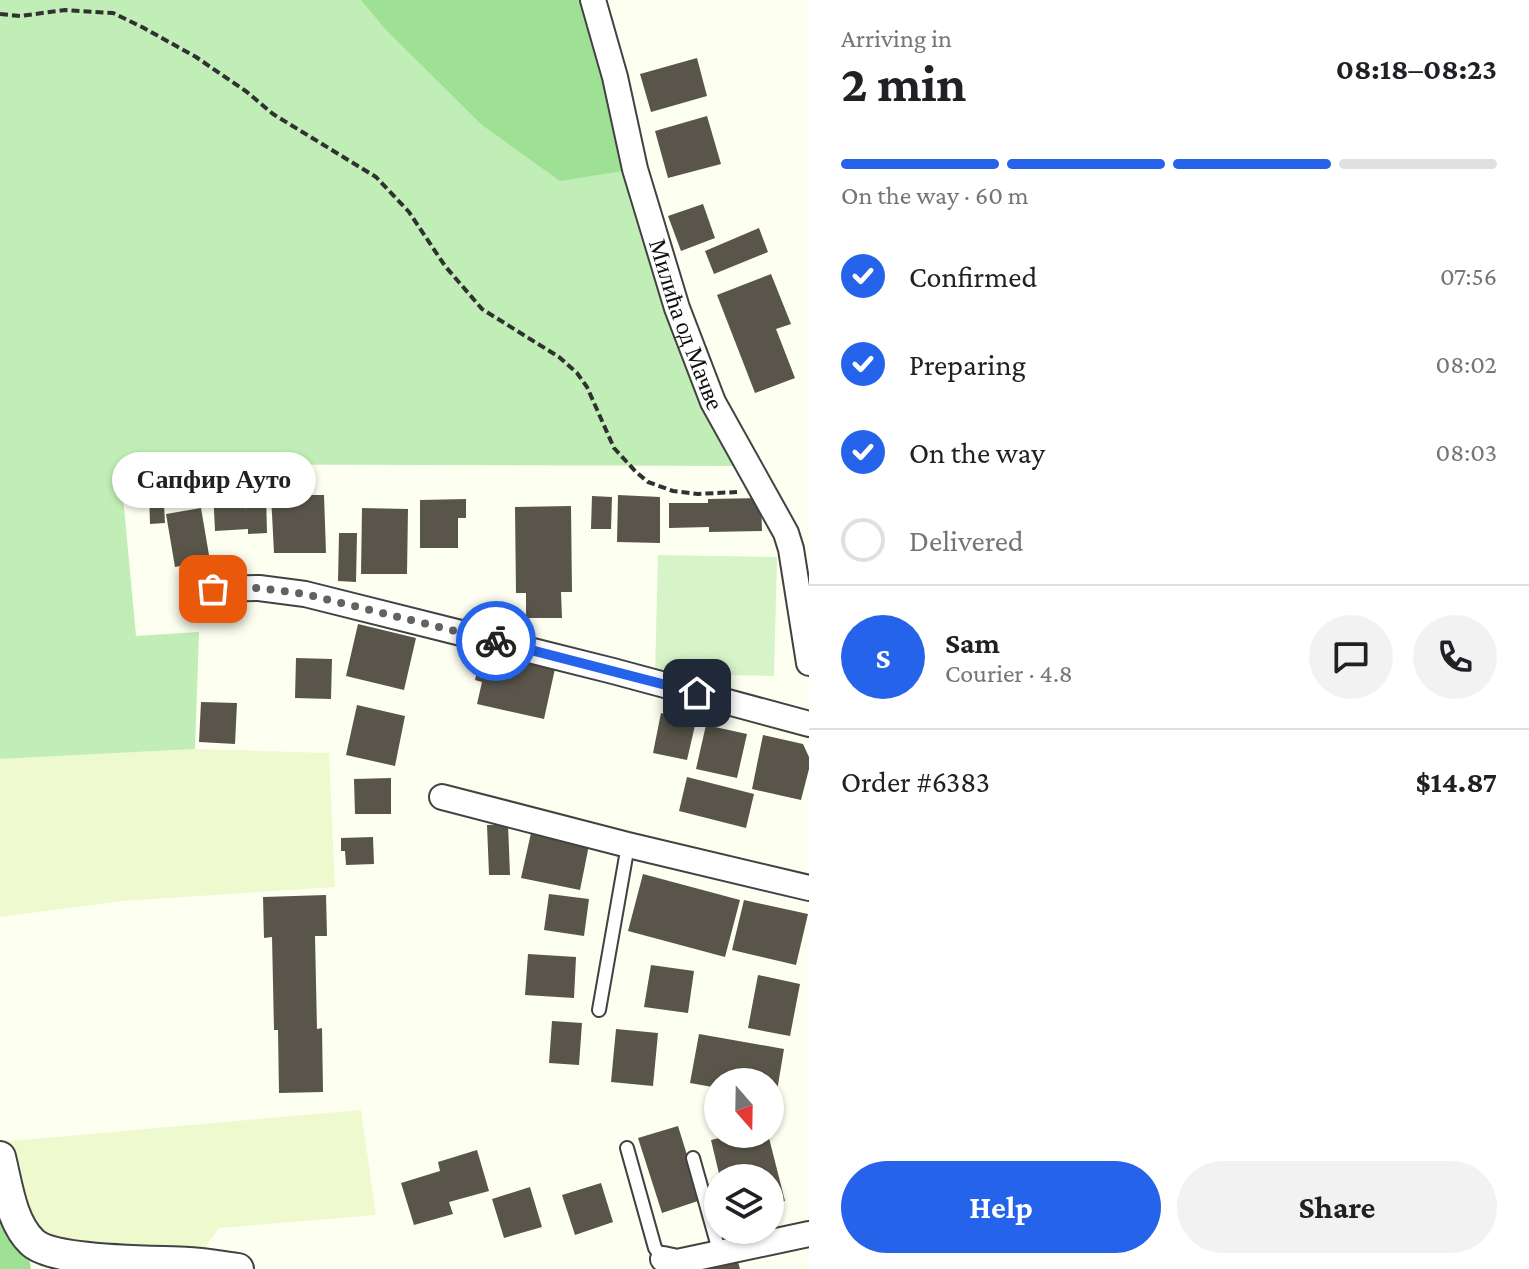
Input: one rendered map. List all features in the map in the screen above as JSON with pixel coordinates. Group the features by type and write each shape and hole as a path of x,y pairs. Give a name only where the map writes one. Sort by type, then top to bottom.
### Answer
{"street":[{"name":"Милића од Мачве","path":"593,0 615,77 635,169 677,308 713,402 786,533 807,637 809,663"},
{"path":"213,589 259,588 305,594 809,724"},
{"path":"442,797 809,888"},
{"path":"0,1157 15,1214 37,1257 62,1254 238,1269"},
{"path":"663,1259 677,1262 809,1234"}],"lane":[{"path":"599,1010 628,845"},
{"path":"627,1148 655,1248 663,1259"},
{"path":"693,1158 720,1254"}],"path":[{"path":"0,14 20,16 65,10 113,13 196,57 273,114 376,177 409,212 445,266 482,309 559,357 577,373 587,387 614,448 648,482 673,491 698,494 763,490"}],"green space":[{"path":"0,0 363,0 635,169 749,466 120,464 136,636 199,632 195,749 0,759"},
{"path":"361,0 593,0 635,169 560,181 482,125 386,30"},
{"path":"658,555 777,557 774,676 655,674"},
{"path":"195,749 329,753 335,887 122,901 0,917 0,759"},
{"path":"361,1110 376,1215 219,1228 194,1263 35,1246 0,1154 0,1142"},
{"path":"0,1157 25,1235 31,1269 0,1269"}],"building":[{"path":"697,58 707,96 651,112 640,74"},
{"path":"707,116 721,164 668,178 655,131"},
{"path":"703,204 715,238 681,251 668,216"},
{"path":"759,228 768,252 714,274 705,251"},
{"path":"771,274 791,324 776,329 795,378 755,393 717,295"},
{"path":"244,487 246,511 246,497 266,495 267,533 248,534 248,529 215,531 213,490"},
{"path":"211,489 211,506 164,504 165,523 150,524 149,491"},
{"path":"271,495 324,495 326,553 274,553"},
{"path":"618,495 660,497 660,543 617,542"},
{"path":"592,496 612,497 611,529 591,529"},
{"path":"761,498 762,531 709,532 709,527 669,528 669,503"},
{"path":"466,499 466,518 458,518 458,548 420,548 420,500"},
{"path":"571,506 572,592 561,592 562,618 526,618 526,593 516,593 515,507"},
{"path":"201,508 210,561 175,567 166,514"},
{"path":"362,508 408,509 407,574 361,574"},
{"path":"339,533 357,533 356,582 338,581"},
{"path":"358,624 416,638 404,690 346,676"},
{"path":"482,648 556,664 544,719 477,704 482,682 475,680"},
{"path":"296,658 332,659 331,699 295,698"},
{"path":"201,702 237,703 235,744 199,742"},
{"path":"357,705 405,716 395,766 346,755"},
{"path":"661,713 696,721 687,760 653,753"},
{"path":"706,725 747,734 737,778 696,769"},
{"path":"763,735 803,744 809,757 809,769 801,800 752,789"},
{"path":"687,777 754,794 746,828 679,811"},
{"path":"391,778 391,814 355,814 354,779"},
{"path":"508,824 510,875 489,875 487,825"},
{"path":"531,833 589,845 580,890 521,878"},
{"path":"373,837 374,864 346,865 341,838"},
{"path":"643,874 740,900 725,957 628,931"},
{"path":"549,894 589,899 584,936 544,930"},
{"path":"326,895 327,936 315,936 317,1029 322,1028 323,1092 279,1093 272,937 264,938 263,897"},
{"path":"744,900 808,914 796,965 732,950"},
{"path":"528,954 576,957 574,998 525,995"},
{"path":"651,965 694,971 688,1013 644,1007"},
{"path":"758,975 800,984 790,1036 748,1028"},
{"path":"552,1021 582,1023 579,1065 549,1063"},
{"path":"616,1029 658,1033 653,1086 611,1082"},
{"path":"699,1034 784,1049 781,1068 704,1068 704,1086 690,1083"},
{"path":"678,1126 701,1200 662,1213 638,1138"},
{"path":"713,1148 772,1148 776,1164 717,1164"},
{"path":"477,1150 489,1191 449,1202 453,1214 414,1225 401,1183 440,1171 438,1162"},
{"path":"601,1183 613,1222 575,1235 562,1195"},
{"path":"530,1187 542,1227 504,1238 492,1199"},
{"path":"738,1262 740,1269 712,1269 712,1268"}],"way so far":[{"path":"213,589 259,588 305,594 496,641"}],"place":[{"name":"Сапфир Ауто","path":"213,589"}],"route":[{"path":"496,641 697,693"}]}
